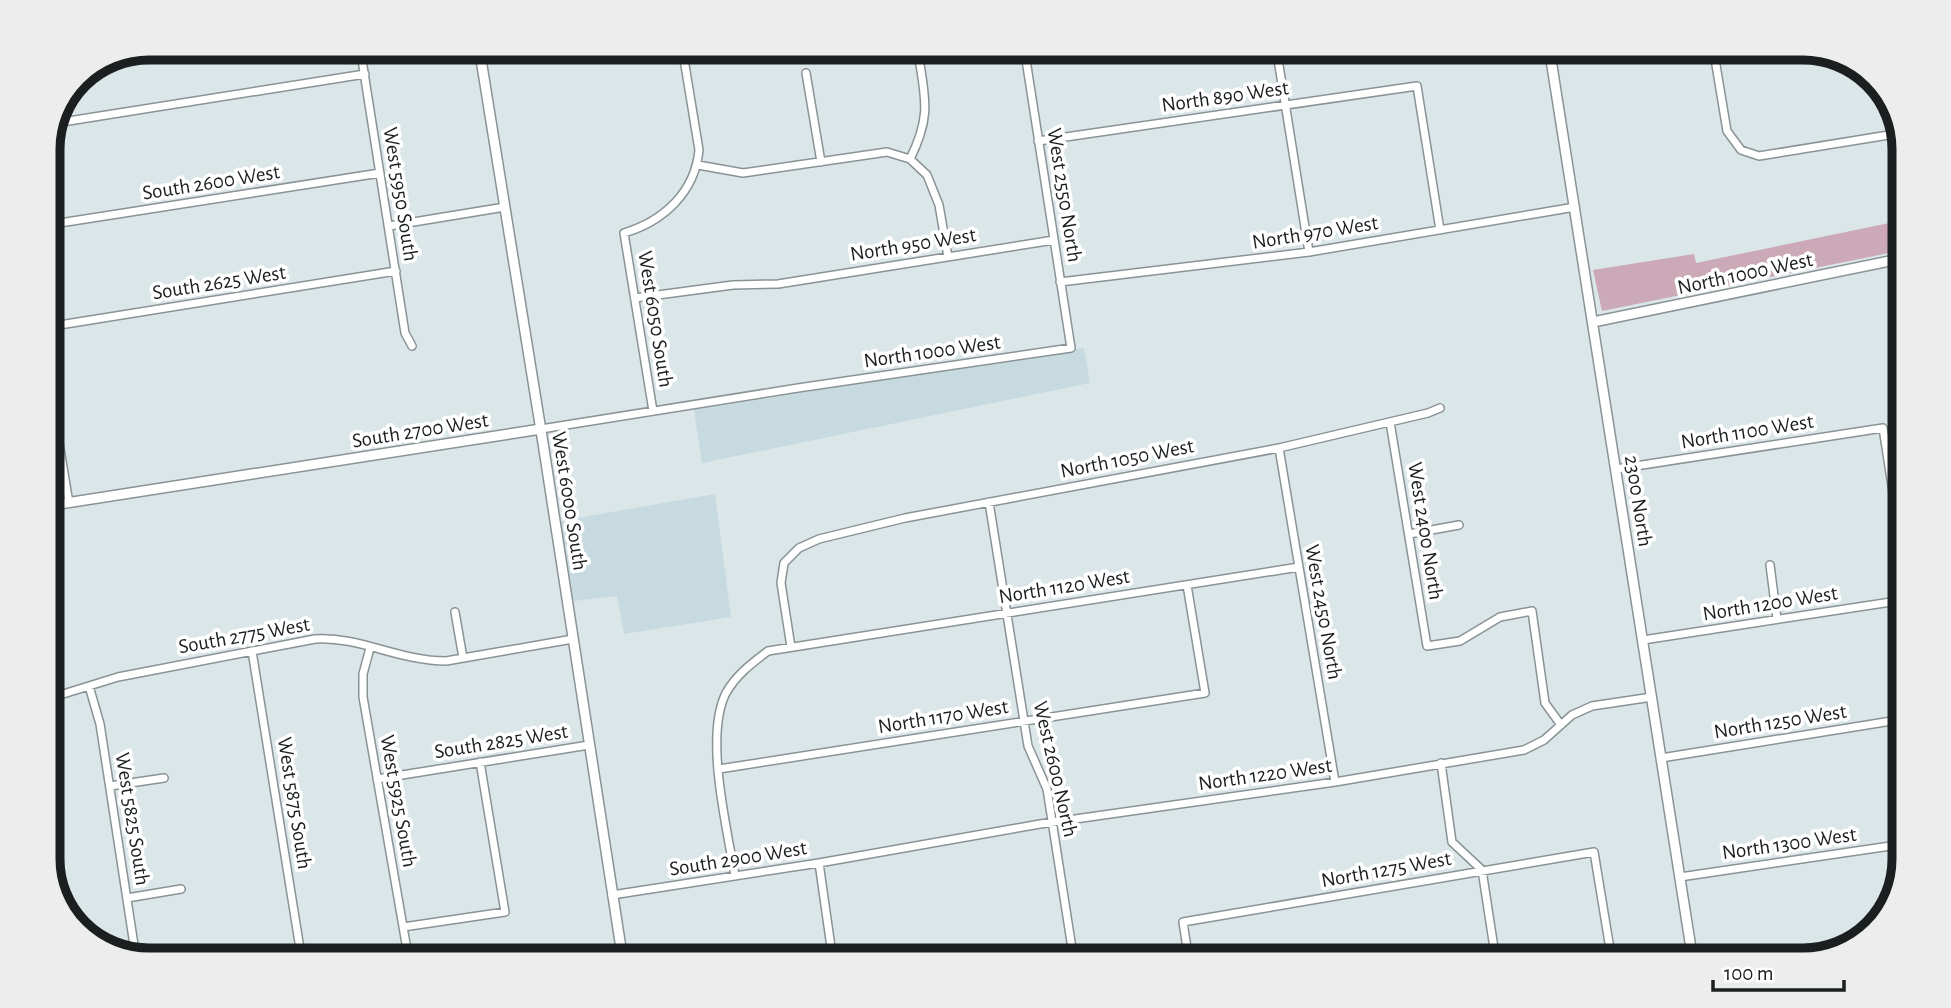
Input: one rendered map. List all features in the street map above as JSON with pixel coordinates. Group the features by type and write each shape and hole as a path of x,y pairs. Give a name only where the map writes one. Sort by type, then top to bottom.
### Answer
{"street":[{"name":"West 5950 South","path":"362,60 405,333 412,346"},
{"name":"West 6000 South","path":"481,60 621,948"},
{"path":"684,60 699,150 698,165 743,173 887,152 910,159 927,175 939,205 948,257"},
{"path":"910,159 925,125 926,104 919,60"},
{"name":"West 2550 North","path":"1026,60 1071,348"},
{"path":"1278,60 1309,252"},
{"name":"2300 North","path":"1551,60 1691,948"},
{"path":"1715,60 1727,131 1741,150 1759,156 1890,136"},
{"path":"806,72 821,162"},
{"path":"64,122 365,74"},
{"name":"North 890 West","path":"1038,141 1417,86 1440,230"},
{"name":"West 6050 South","path":"653,411 624,233 642,228 665,213 681,198 698,165"},
{"name":"South 2600 West","path":"60,223 380,173"},
{"path":"389,226 505,207"},
{"name":"North 970 West","path":"1060,282 1309,252 1575,207"},
{"name":"North 950 West","path":"635,298 733,285 778,284 1054,240"},
{"name":"North 1000 West","path":"1593,322 1891,261"},
{"name":"South 2625 West","path":"60,325 396,271"},
{"name":"North 1000 West","path":"798,388 1071,348"},
{"name":"South 2700 West","path":"60,504 798,388"},
{"name":"North 1050 West","path":"791,647 781,583 784,563 799,548 819,539 905,518 1279,448 1440,408"},
{"name":"West 2400 North","path":"1390,422 1427,646 1460,641 1500,617 1532,611 1545,703 1561,725"},
{"name":"North 1100 West","path":"1616,469 1883,428 1891,482"},
{"name":"West 2450 North","path":"1279,448 1335,782"},
{"path":"60,449 69,503"},
{"name":"West 2600 North","path":"989,502 1028,746 1047,789 1072,948"},
{"path":"1409,534 1459,525"},
{"path":"1770,565 1777,619"},
{"name":"North 1120 West","path":"719,769 716,750 718,719 726,693 745,668 768,651 1299,567"},
{"name":"North 1170 West","path":"719,769 1205,693 1187,585"},
{"name":"North 1200 West","path":"1643,640 1892,602"},
{"path":"455,612 463,658"},
{"name":"South 2775 West","path":"60,695 118,677 329,638 425,661 463,658 573,639"},
{"name":"West 5925 South","path":"370,648 363,674 363,697 407,948"},
{"name":"West 5875 South","path":"252,651 300,948"},
{"name":"West 5825 South","path":"89,686 100,724 134,947"},
{"name":"North 1220 West","path":"869,853 1052,822 1335,782 1524,750 1544,740 1572,715 1592,706 1652,697"},
{"name":"North 1250 West","path":"1661,758 1892,721"},
{"name":"South 2825 West","path":"377,779 589,745"},
{"path":"403,927 505,912 480,762"},
{"path":"1441,763 1452,842 1482,870 1494,948"},
{"path":"719,769 735,876"},
{"path":"110,786 163,778"},
{"name":"North 1300 West","path":"1680,877 1892,846"},
{"name":"North 1275 West","path":"1187,948 1183,922 1594,852 1610,948"},
{"name":"South 2900 West","path":"612,895 869,853"},
{"path":"818,863 831,948"},
{"path":"127,898 181,889"}],"shaded area":[{"path":"1891,223 1891,253 1602,311 1593,270 1694,254 1696,263"},
{"path":"1084,348 1090,383 702,463 694,410"},
{"path":"715,494 731,617 624,634 617,596 574,601 561,521"}]}
